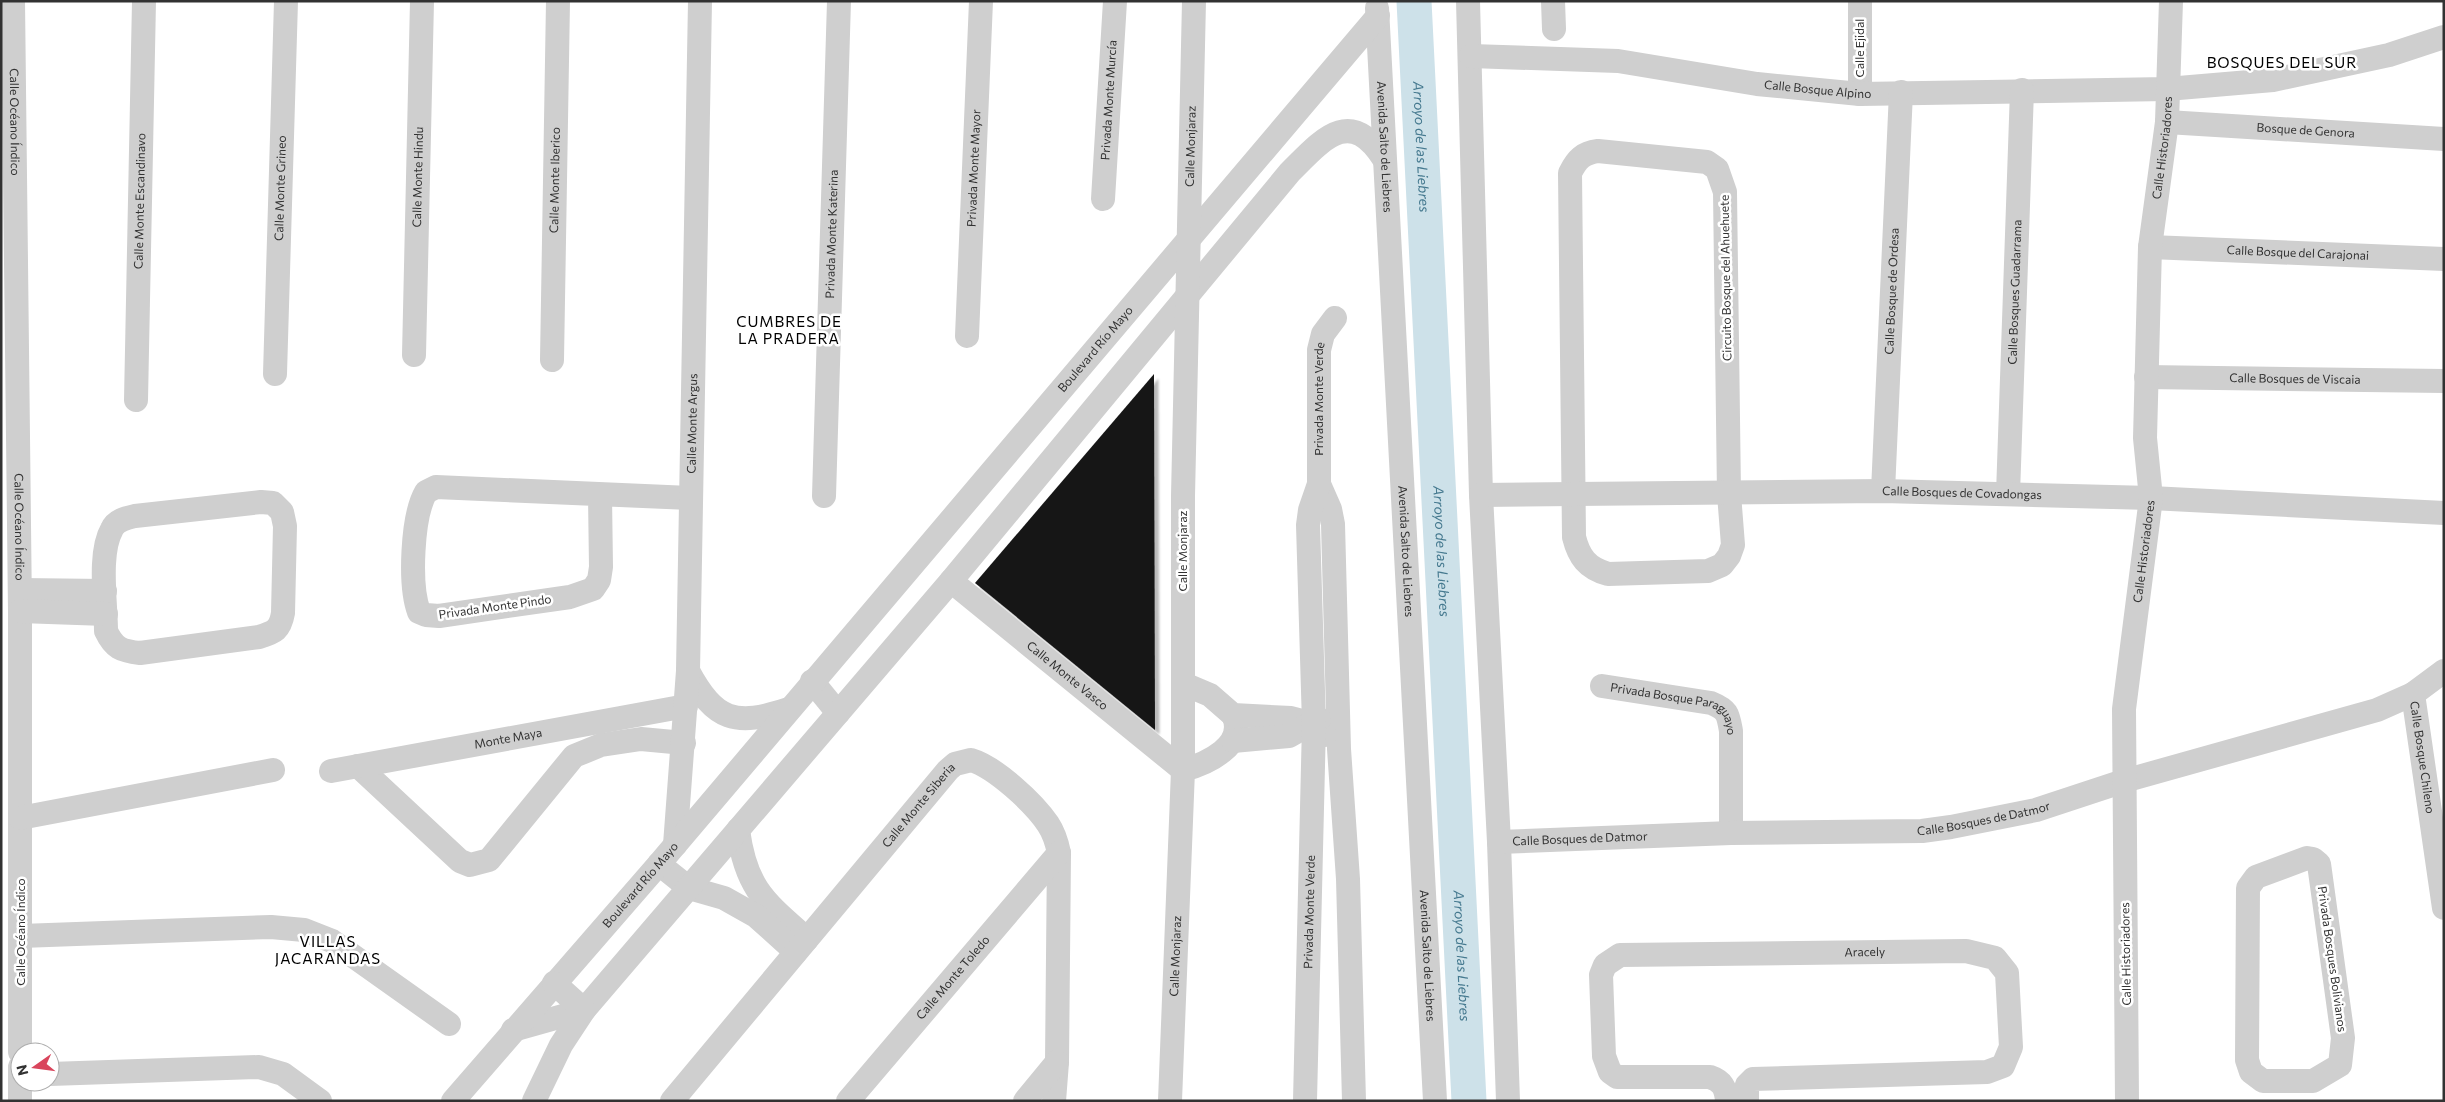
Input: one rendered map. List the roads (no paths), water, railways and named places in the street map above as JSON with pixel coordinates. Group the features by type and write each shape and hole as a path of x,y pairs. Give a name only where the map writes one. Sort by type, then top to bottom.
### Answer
{"street":[{"name":"Calle Océano Índico","path":"13,1 7,65 8,190 20,601 11,639 11,767 20,818 11,889 21,936 11,1029 16,1042"},
{"name":"Calle Monte Escandinavo","path":"136,400 144,1"},
{"name":"Calle Monte Grineo","path":"275,374 286,1"},
{"name":"Calle Monte Hindu","path":"414,355 422,1"},
{"name":"Calle Monte Iberico","path":"552,360 558,1"},
{"name":"Privada Monte Katerina","path":"824,496 840,1"},
{"name":"Privada Monte Mayor","path":"967,336 981,1"},
{"name":"Privada Monte Murcía","path":"1103,198 1115,1"},
{"name":"Calle Monjaraz","path":"1170,1101 1183,770 1183,496 1194,1"},
{"path":"1468,1 1481,495 1499,842 1508,1101"},
{"path":"1552,1 1554,29"},
{"name":"Calle Ejidal","path":"1860,1 1860,94"},
{"name":"Calle Historiadores","path":"2127,1101 2124,709 2151,498 2145,438 2150,247 2167,122 2171,1"},
{"name":"Calle Monte Argus","path":"674,845 684,742 688,671 699,2"},
{"name":"Boulevard Río Mayo","path":"453,1101 658,864 1190,237 1377,8"},
{"name":"Avenida Salto de Liebres","path":"1377,8 1435,1101"},
{"name":"Calle Bosque Alpino","path":"1470,56 1618,61 1756,84 1860,94 2167,89 2273,80 2380,57 2444,37"},
{"name":"Calle Bosques Guadarrama","path":"2008,494 2022,90"},
{"name":"Calle Bosque de Ordesa","path":"1883,491 1901,92"},
{"name":"Bosque de Genora","path":"2167,122 2444,139"},
{"path":"534,1101 561,1045 584,1010 951,581 1290,172 1325,138 1344,132 1364,134 1375,144 1384,159"},
{"name":"Circuito Bosque del Ahuehuete","path":"1598,151 1707,162 1717,169 1725,192 1729,494 1732,545 1729,556 1722,565 1708,571 1608,574 1595,570 1586,563 1578,550 1574,537 1574,494 1570,173 1575,162 1585,153 1598,151"},
{"name":"Calle Bosque del Carajonai","path":"2150,247 2444,260"},
{"name":"Privada Monte Verde","path":"1335,318 1323,334 1319,350 1320,484 1330,509 1333,524 1338,749 1348,879 1354,1101"},
{"name":"Calle Bosques de Viscaia","path":"2146,377 2444,382"},
{"name":"Privada Monte Verde","path":"1305,1101 1314,724 1308,525 1310,510 1320,484"},
{"name":"Privada Monte Pindo","path":"600,496 601,567 599,580 593,589 570,597 439,616 426,616 419,612 413,583 417,513 426,492 436,487 450,486 600,496 690,498"},
{"name":"Calle Bosques de Covadongas","path":"1481,495 1883,491 2151,498 2444,513"},
{"path":"261,502 273,503 282,512 285,526 283,613 281,625 273,633 259,637 140,653 121,651 112,644 106,631 106,591 105,548 112,528 122,519 261,502"},
{"name":"Calle Monte Vasco","path":"951,581 1183,770"},
{"path":"20,601 106,591"},
{"path":"20,601 106,614"},
{"name":"Calle Bosques de Datmor","path":"1499,842 1730,833 1922,831 2009,817 2124,781 2377,710 2413,694 2444,670"},
{"path":"688,671 709,705 725,715 746,719 765,717 789,709"},
{"path":"812,682 838,713"},
{"path":"1183,770 1216,756 1233,741 1237,728 1233,715 1210,695 1184,684"},
{"name":"Privada Bosque Paraguayo","path":"1602,686 1711,703 1723,708 1728,716 1731,731 1730,833"},
{"name":"Calle Bosque Chileno","path":"2413,694 2444,908"},
{"path":"1233,741 1289,736 1314,724 1337,701"},
{"name":"Monte Maya","path":"331,771 686,706"},
{"path":"1233,715 1291,718 1314,724 1338,749"},
{"path":"595,723 602,745"},
{"path":"358,766 460,861 470,865 489,860 574,756 602,745 641,739 684,742"},
{"name":"Calle Monte Siberia","path":"672,1101 955,764 971,760 995,773 1040,814 1050,826 1059,853 1057,1062 1054,1101"},
{"path":"20,818 273,770"},
{"path":"738,830 740,849 754,886 801,946"},
{"name":"Calle Monte Toledo","path":"848,1101 1059,853"},
{"name":"Privada Bosques Bolivianos","path":"2307,858 2313,859 2319,864 2342,1038 2342,1053 2340,1065 2326,1075 2290,1091 2256,1077 2247,1060 2248,888 2256,877 2307,858"},
{"path":"658,864 689,888 724,898 740,906 801,946"},
{"path":"21,936 271,927 304,930 332,942 449,1024"},
{"name":"Aracely","path":"1727,1101 1725,1088 1721,1082 1710,1077 1617,1077 1610,1072 1604,1056 1601,975 1609,961 1620,955 1966,951 1995,958 2007,973 2011,1047 2005,1063 1998,1069 1988,1072 1753,1079 1747,1093"},
{"path":"554,983 584,1010"},
{"path":"513,1030 584,1010"},
{"path":"1025,1101 1057,1062"},
{"path":"60,1074 259,1067 283,1074 320,1101"}],"waterway":[{"name":"Arroyo de las Liebres","path":"1414,1 1469,1101"}],"district":[{"name":"BOSQUES DEL SUR","path":"2282,63"},
{"name":"CUMBRES DE LA PRADERA","path":"789,330"},
{"name":"VILLAS JACARANDAS","path":"328,950"}]}
